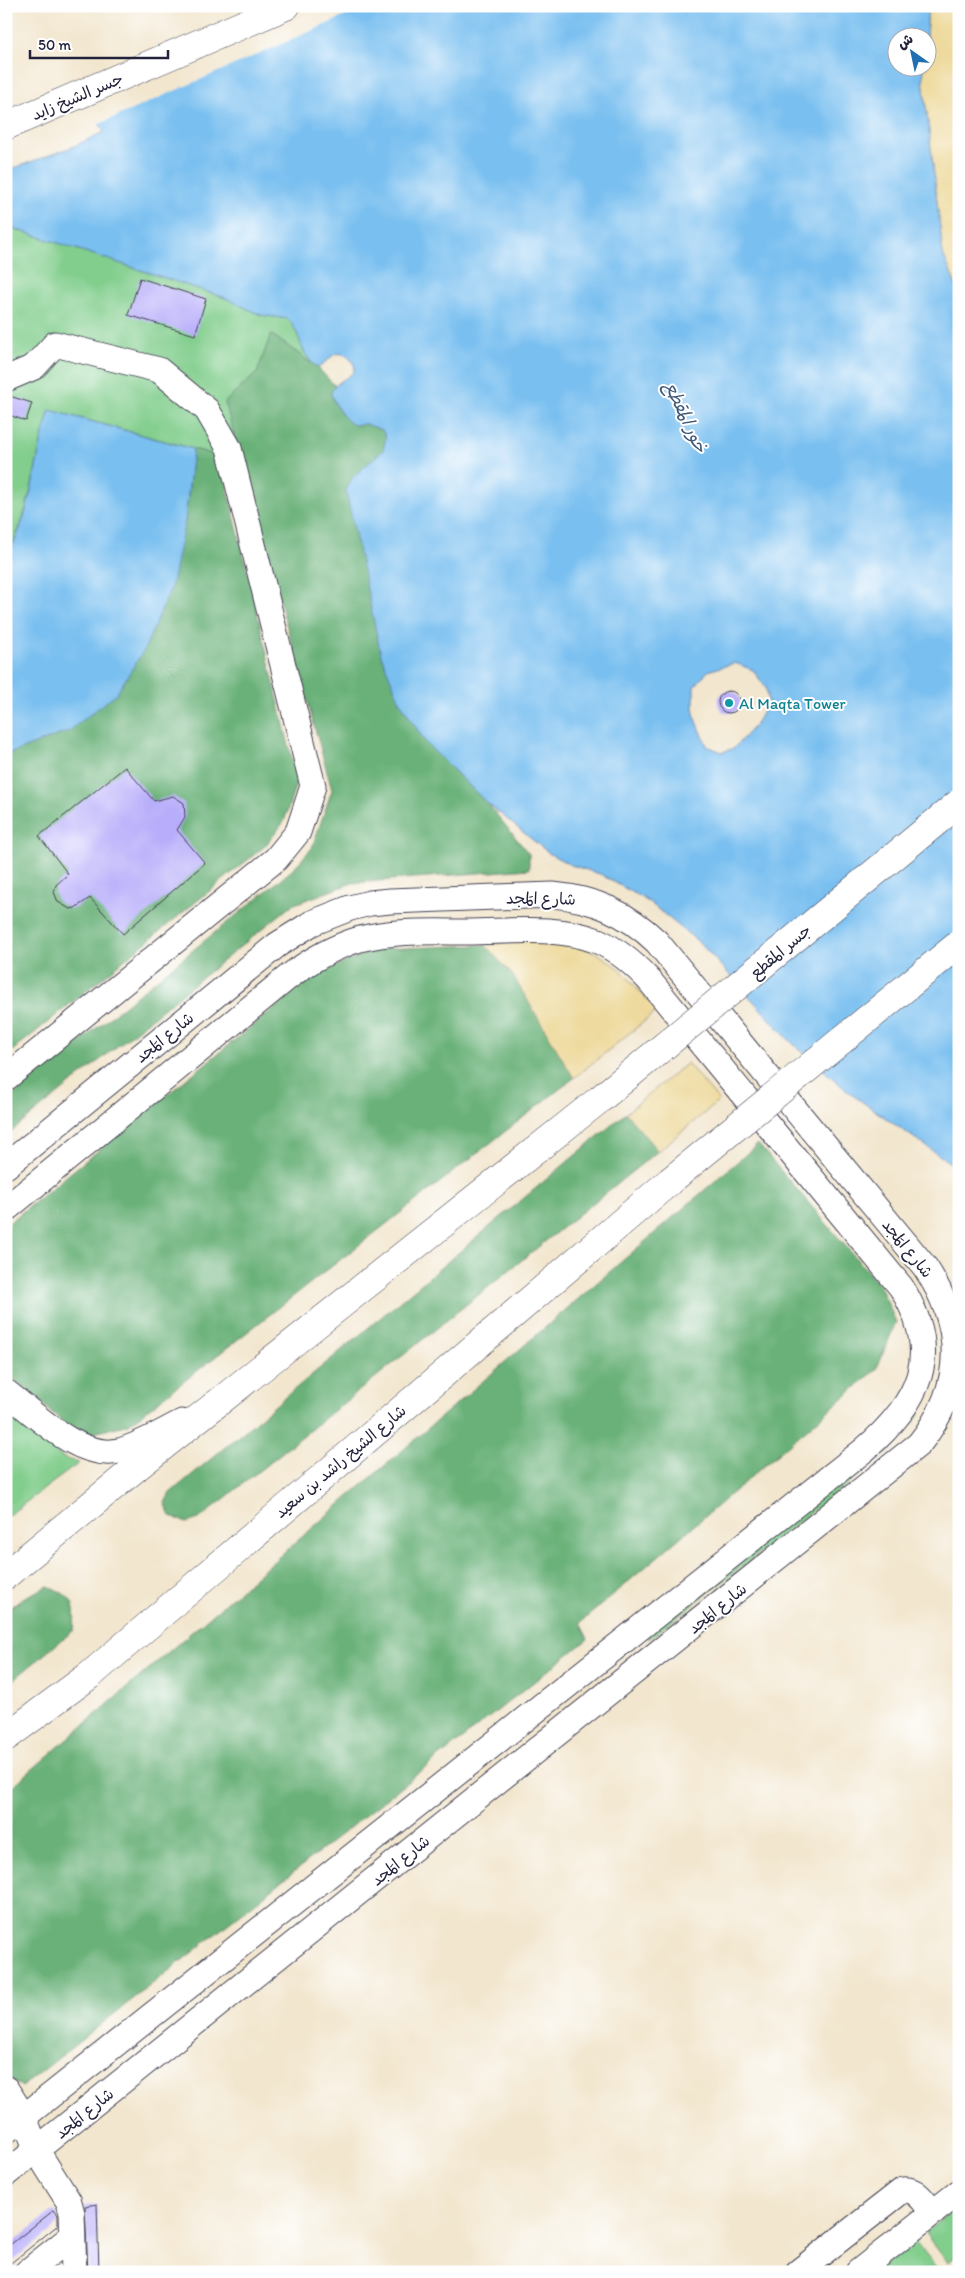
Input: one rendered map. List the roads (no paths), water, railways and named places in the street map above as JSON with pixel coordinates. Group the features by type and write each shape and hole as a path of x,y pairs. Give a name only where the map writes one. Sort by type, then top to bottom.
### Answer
{"highway":[{"name":"جسر الشيخ زايد","path":"6,126 286,6"},
{"name":"جسر المقطع","path":"212,1408 600,1099 959,803"},
{"name":"شارع الشيخ راشد بن سعيد","path":"6,1737 90,1675 670,1181 959,944"},
{"path":"6,1575 137,1466 212,1408"},
{"path":"6,1558 137,1466"},
{"path":"6,1754 90,1675"}],"street":[{"path":"6,379 34,367 55,344 159,370 207,410 229,448 314,786 298,832 276,859 6,1078"},
{"name":"شارع المَجد","path":"6,1166 277,945 312,923 350,908 390,900 553,895 592,901 627,917 657,942 925,1267 947,1304 953,1324 956,1346 954,1392 933,1428 903,1459 6,2174"},
{"name":"شارع المَجد","path":"6,1209 287,978 321,954 360,939 380,935 558,931 599,942 617,952 634,965 655,988 901,1287 914,1308 922,1332 918,1379 892,1424 864,1450 15,2124"},
{"path":"918,1379 954,1392"},
{"path":"6,1392 58,1433 82,1446 101,1451 118,1451 143,1442 212,1408"},
{"path":"6,2089 15,2124 37,2151 68,2202 72,2213 74,2272"},
{"path":"798,2272 903,2190 913,2190 933,2213"},
{"path":"858,2272 959,2192"},
{"path":"27,2272 72,2236"}],"water":[{"name":"خور المقطع","path":"36,6 928,6 927,28 888,28 888,78 923,78 943,254 959,293 959,1169 851,1094 791,1042 701,944 649,902 600,874 571,865 550,854 487,803 426,743 400,702 381,655 346,491 352,478 383,450 386,437 382,430 366,424 354,425 340,412 335,403 331,393 338,383 353,372 354,364 347,356 335,354 318,368 306,355 288,319 261,315 223,297 6,226 6,171 72,147 104,132","holes":["735,663 753,670 766,688 768,702 756,724 734,748 722,752 707,746 694,714 694,687 708,671"]},
{"path":"50,410 193,449 185,521 171,588 144,650 116,694 69,731 6,755 6,557 15,540 28,504"}],"place":[{"name":"Al Maqta Tower","path":"729,703"}]}
